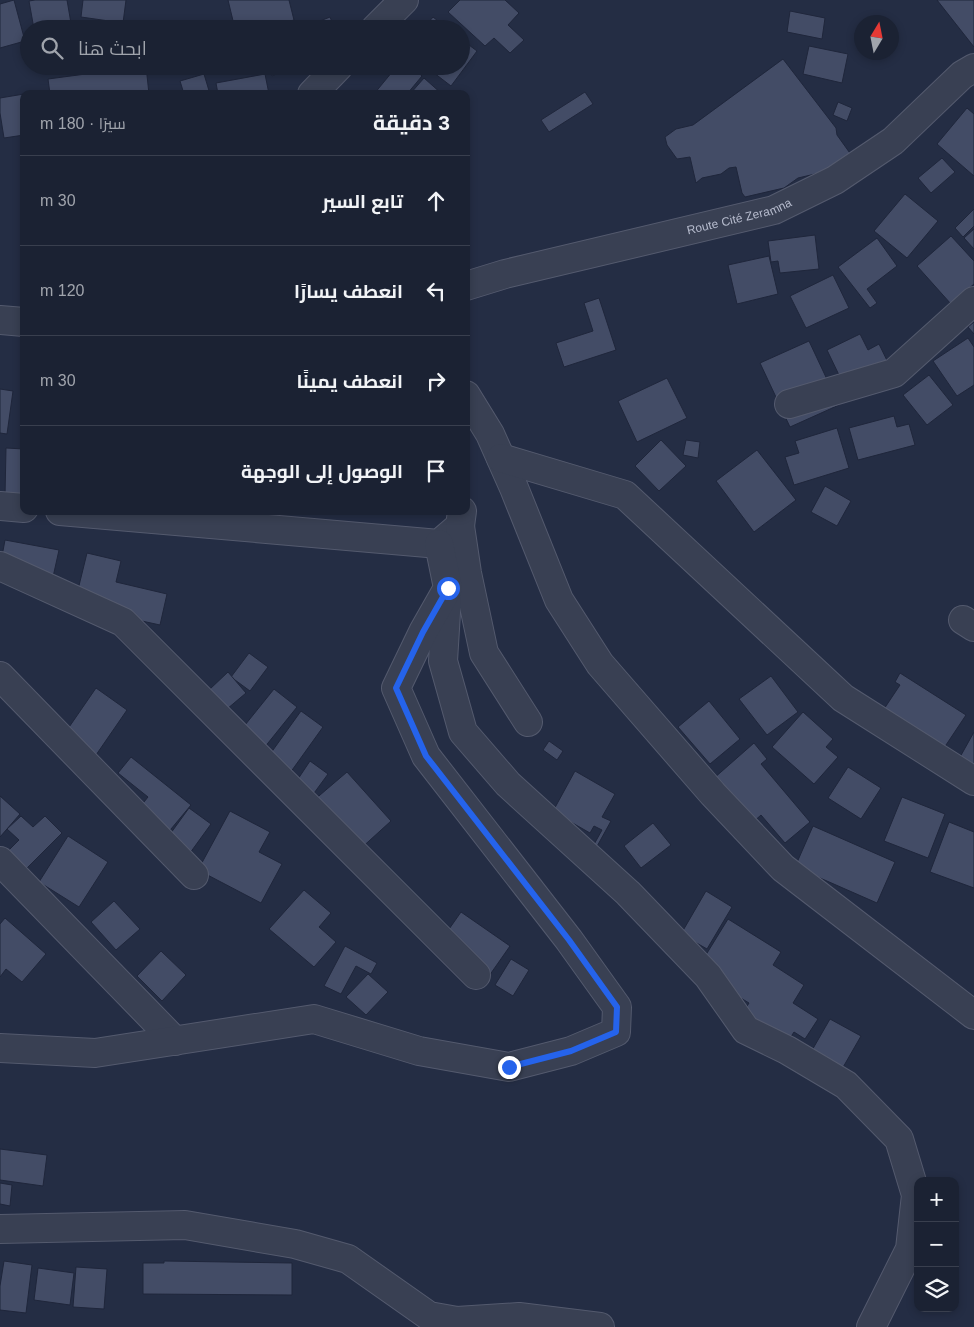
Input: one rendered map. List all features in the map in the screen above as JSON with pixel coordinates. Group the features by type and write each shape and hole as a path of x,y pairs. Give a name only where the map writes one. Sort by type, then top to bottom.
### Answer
{"street":[{"path":"384,20 404,0"},
{"name":"Route Cité Zeramna","path":"470,285 505,274 774,210 835,180 893,141 962,75 974,68"},
{"path":"316,90 330,75"},
{"path":"789,404 894,373 974,301"},
{"path":"0,320 20,322"},
{"path":"470,402 490,434 501,458 559,600 600,664 713,794 783,868 974,1015"},
{"path":"501,458 625,495 843,698 974,781"},
{"path":"0,506 20,508"},
{"path":"106,515 438,544"},
{"path":"438,544 461,519"},
{"path":"461,519 467,573 484,653 528,722"},
{"path":"438,544 448,588 443,661 463,732 508,784 628,893 701,969 746,1030 788,1050 846,1084 899,1140 916,1195 910,1249 871,1327"},
{"path":"0,566 124,622 476,975"},
{"path":"6,1043 95,1053 314,1019 418,1051 509,1067 571,1051 616,1032 617,1007 569,940 426,756 396,688 423,632 448,588"},
{"path":"0,676 194,875"},
{"path":"0,861 175,1041"},
{"path":"0,1229 185,1225 295,1244 348,1260 429,1316 457,1321 519,1317 600,1327"}],"building":[{"path":"14,0 20,22 20,42 0,48 0,4"},
{"path":"67,0 70,20 32,20 29,1"},
{"path":"83,0 126,0 123,20 102,20 81,17"},
{"path":"228,0 289,0 294,20 233,20"},
{"path":"460,0 505,0 519,13 508,25 524,40 510,53 494,38 485,46 470,32 470,20 457,20 448,12"},
{"path":"937,0 974,0 974,47"},
{"path":"790,11 825,18 822,39 787,32"},
{"path":"470,46 477,51 470,60"},
{"path":"809,46 848,54 842,83 803,74"},
{"path":"783,59 836,128 837,135 852,156 832,170 798,178 784,188 745,197 742,193 736,167 729,168 721,174 702,178 696,183 690,157 677,159 667,145 665,137 676,129 693,125"},
{"path":"78,75 147,75 149,90 49,90 48,79"},
{"path":"204,75 209,90 183,90 180,81"},
{"path":"265,75 268,90 217,90 216,83"},
{"path":"390,75 422,76 410,90 377,90"},
{"path":"437,75 459,75 451,86"},
{"path":"424,78 438,90 414,90"},
{"path":"585,92 593,104 549,132 541,120"},
{"path":"20,95 20,136 4,138 0,98"},
{"path":"838,102 852,108 847,121 833,115"},
{"path":"967,108 974,114 974,176 937,144"},
{"path":"942,158 955,172 931,193 918,178"},
{"path":"905,194 938,221 907,258 874,231"},
{"path":"974,209 974,226 963,237 955,228"},
{"path":"974,229 974,249 964,238"},
{"path":"815,235 819,269 780,273 778,261 771,262 768,241"},
{"path":"951,236 974,261 974,284 951,304 917,266"},
{"path":"877,238 897,266 867,289 877,303 870,308 838,267"},
{"path":"769,256 778,294 737,304 728,265"},
{"path":"833,275 849,308 806,328 790,296"},
{"path":"599,298 616,350 564,367 556,343 593,331 584,303"},
{"path":"974,322 974,334 968,327"},
{"path":"860,334 868,350 879,344 896,379 851,400 827,350"},
{"path":"968,338 974,347 974,385 957,396 933,361"},
{"path":"809,341 839,405 790,427 760,363"},
{"path":"929,375 953,405 927,425 903,395"},
{"path":"667,378 687,418 637,442 618,401"},
{"path":"0,389 13,391 7,434 0,433"},
{"path":"894,416 897,427 909,424 915,445 858,460 849,428"},
{"path":"837,428 849,468 794,485 785,457 799,453 795,441"},
{"path":"661,440 686,466 659,491 635,466"},
{"path":"686,440 700,442 698,458 683,455"},
{"path":"6,448 20,449 20,496 5,496"},
{"path":"757,450 796,500 754,532 716,481"},
{"path":"825,486 851,501 837,526 811,512"},
{"path":"5,540 59,550 51,586 0,567"},
{"path":"87,553 121,561 116,582 167,594 160,625 74,606"},
{"path":"249,653 268,667 250,691 231,677"},
{"path":"228,672 246,693 227,709 210,689"},
{"path":"900,673 966,715 942,751 882,712 900,685 895,682"},
{"path":"771,676 798,712 767,735 739,699"},
{"path":"96,688 127,710 96,755 65,733"},
{"path":"274,689 297,707 264,748 241,730"},
{"path":"709,701 740,739 710,764 678,727"},
{"path":"301,711 323,727 290,773 268,757"},
{"path":"803,712 833,739 826,747 838,757 814,784 772,747"},
{"path":"974,732 974,788 950,775"},
{"path":"549,741 563,751 557,760 543,750"},
{"path":"754,743 767,759 761,764 810,822 785,843 761,815 751,824 713,779"},
{"path":"131,757 191,805 166,835 140,807 148,797 118,773"},
{"path":"310,761 328,774 309,800 292,788"},
{"path":"848,767 881,788 861,819 828,798"},
{"path":"575,771 615,794 602,817 611,821 595,850 592,848 602,830 594,826 590,833 562,817 546,824"},
{"path":"347,772 391,821 358,851 313,801"},
{"path":"0,796 20,814 0,837"},
{"path":"902,797 945,814 928,858 884,841"},
{"path":"189,808 211,824 190,853 168,837"},
{"path":"230,811 270,832 259,852 282,864 261,903 198,870"},
{"path":"21,816 33,827 45,816 62,833 27,868 9,850 19,840 7,829"},
{"path":"949,822 974,832 974,888 930,872"},
{"path":"653,823 671,845 641,868 624,846"},
{"path":"813,826 895,862 877,903 795,867"},
{"path":"68,836 108,862 79,907 39,882"},
{"path":"304,890 331,913 319,927 336,942 314,967 269,929"},
{"path":"706,891 732,907 707,949 681,934"},
{"path":"114,901 140,929 116,950 91,922"},
{"path":"461,912 510,946 489,976 440,942"},
{"path":"5,918 46,954 22,982 6,969 0,977 0,924"},
{"path":"728,919 781,952 773,965 804,985 793,1003 818,1019 805,1039 794,1032 783,1049 738,1021 749,1003 696,971"},
{"path":"345,946 377,963 371,974 356,966 341,994 324,986"},
{"path":"161,951 186,975 162,1001 137,976"},
{"path":"511,959 529,970 513,996 495,985"},
{"path":"368,974 388,992 366,1015 346,997"},
{"path":"830,1019 861,1036 838,1076 807,1059"},
{"path":"0,1149 47,1155 43,1186 0,1180"},
{"path":"0,1183 12,1185 10,1206 0,1204"},
{"path":"4,1261 32,1265 26,1313 0,1310 0,1286"},
{"path":"164,1261 292,1263 292,1295 143,1294 143,1263 164,1263"},
{"path":"76,1267 107,1269 104,1309 73,1307"},
{"path":"38,1268 74,1273 70,1305 34,1300"}],"route":[{"path":"448,588 423,632 396,688 426,756 569,940 617,1007 616,1032 571,1051 509,1067"}]}
